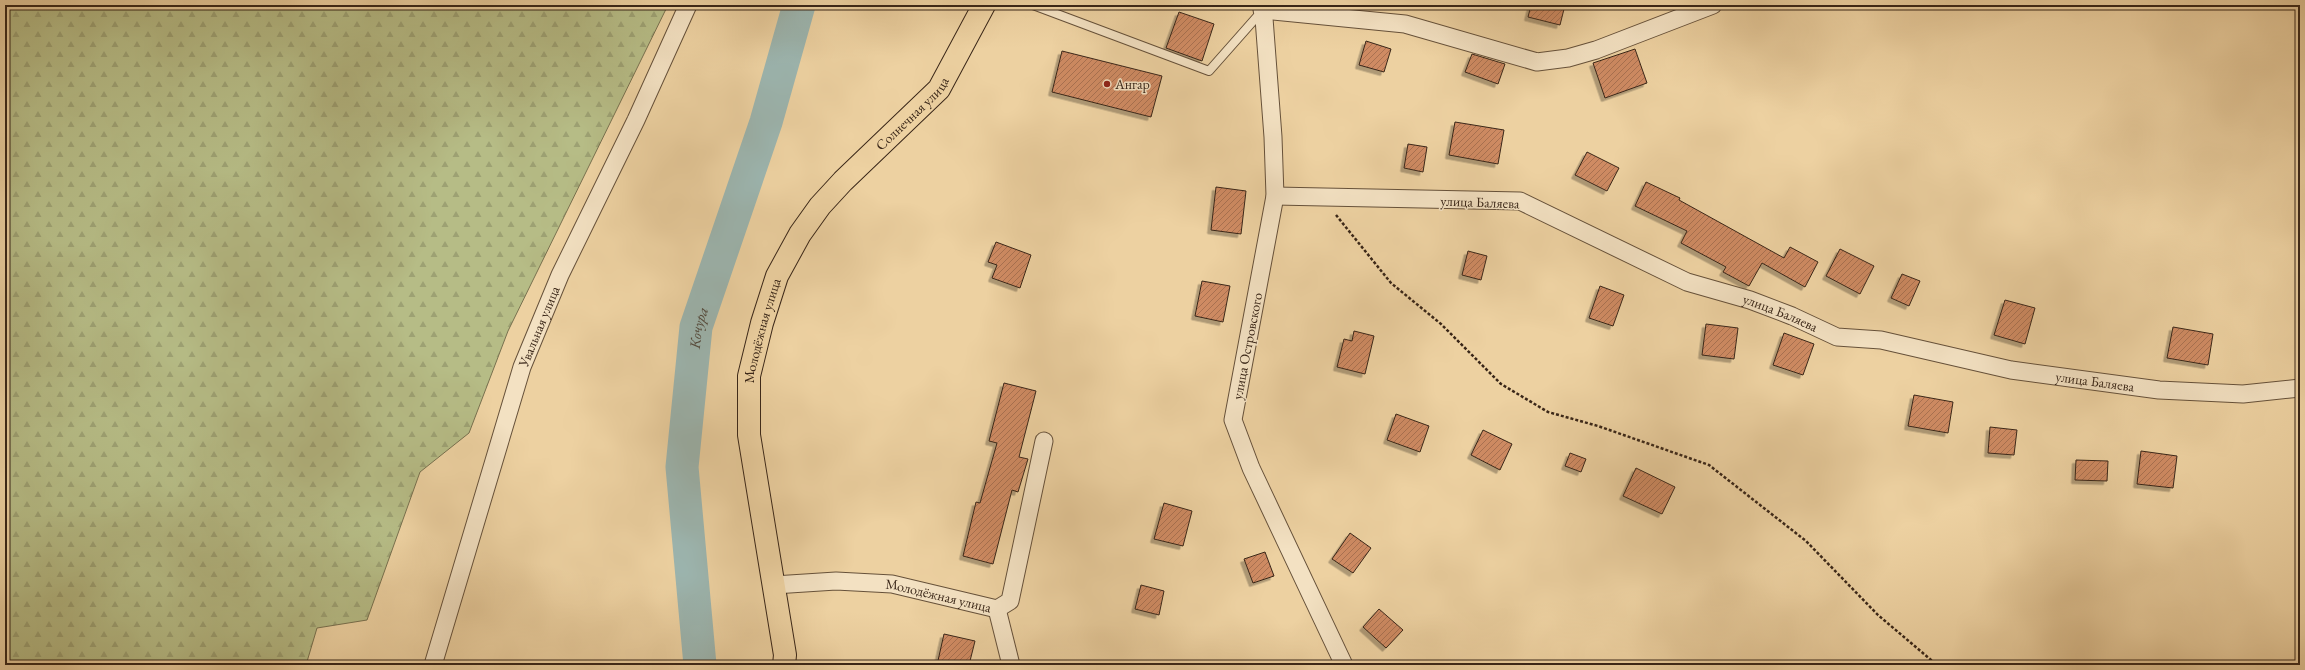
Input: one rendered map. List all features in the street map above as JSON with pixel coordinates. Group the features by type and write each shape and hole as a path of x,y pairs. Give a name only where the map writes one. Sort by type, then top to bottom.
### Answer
{"main road":[{"name":"Солнечная улица","path":"820,206 843,181 939,89 984,5"},
{"name":"Молодёжная улица","path":"784,665 785,655 749,435 749,376 762,322 777,276 800,234 820,206"}],"street":[{"name":"Увальная улица","path":"432,665 522,367 560,275 636,120 688,5"},
{"path":"1263,8 1405,24 1537,62 1568,58 1596,50 1713,5"},
{"name":"улица Островского","path":"1263,8 1273,137 1275,196 1233,420 1251,468 1344,665"},
{"name":"улица Баляева","path":"1275,196 1520,201 1687,282 1750,300 1792,316 1837,337 1882,340 2011,370 2159,390 2243,394 2300,388"},
{"name":"Молодёжная улица","path":"774,586 836,581 892,584 997,609 1010,601 1044,441"},
{"path":"997,609 1011,665"}],"lane":[{"path":"1033,5 1209,71 1263,8"}],"path":[{"path":"1318,198 1340,219 1392,282 1441,324 1501,384 1548,412 1598,426 1709,465 1806,541 1878,615 1937,665"}],"green space":[{"path":"5,5 668,5 508,331 469,433 420,472 367,620 317,628 306,665 5,665"}],"building":[{"path":"1531,5 1565,5 1560,25 1528,17"},
{"path":"1179,12 1214,24 1202,61 1166,48"},
{"path":"1366,41 1391,49 1384,72 1359,65"},
{"path":"1635,49 1647,83 1605,98 1593,63"},
{"name":"Ангар","path":"1062,51 1162,76 1151,117 1052,92"},
{"path":"1472,54 1505,64 1498,84 1465,72"},
{"path":"1455,122 1504,130 1498,164 1449,155"},
{"path":"1408,144 1427,147 1423,172 1404,168"},
{"path":"1587,152 1619,168 1607,191 1575,175"},
{"path":"1646,182 1680,198 1679,200 1784,258 1790,247 1818,262 1805,287 1762,263 1749,286 1723,272 1726,267 1681,243 1687,231 1635,206"},
{"path":"1216,187 1246,191 1241,234 1211,230"},
{"path":"996,242 1031,255 1020,288 992,278 997,265 988,262"},
{"path":"1840,249 1874,266 1860,294 1826,276"},
{"path":"1468,251 1487,256 1481,280 1462,275"},
{"path":"1902,274 1920,281 1909,306 1891,298"},
{"path":"1202,281 1230,286 1223,322 1195,316"},
{"path":"1600,286 1624,295 1613,326 1589,318"},
{"path":"2005,300 2035,308 2025,344 1994,335"},
{"path":"1706,324 1738,328 1734,359 1702,355"},
{"path":"2173,327 2213,334 2208,365 2167,358"},
{"path":"1354,331 1374,336 1365,374 1337,367 1344,339 1352,341"},
{"path":"1784,333 1814,344 1803,375 1773,365"},
{"path":"1004,383 1036,391 1019,457 1028,459 1018,492 1012,490 993,564 963,556 976,502 980,503 997,443 989,441"},
{"path":"1914,395 1953,402 1948,433 1908,426"},
{"path":"1396,414 1429,426 1420,452 1387,440"},
{"path":"1990,427 2017,430 2014,455 1988,453"},
{"path":"1483,430 1512,444 1500,470 1471,455"},
{"path":"2141,451 2177,456 2173,488 2137,484"},
{"path":"1570,453 1586,459 1581,472 1565,466"},
{"path":"2076,460 2108,461 2107,481 2075,480"},
{"path":"1636,468 1675,487 1662,514 1623,496"},
{"path":"1164,503 1192,511 1183,546 1154,539"},
{"path":"1350,533 1371,548 1353,573 1332,559"},
{"path":"1265,552 1274,576 1253,583 1244,559"},
{"path":"1141,585 1164,591 1159,615 1135,609"},
{"path":"1379,609 1403,630 1386,648 1363,627"},
{"path":"944,634 975,641 969,665 937,665"}],"waterway":[{"name":"Кочура","path":"700,665 682,467 696,327 766,122 799,5"}],"place":[{"name":"Ангар","path":"1107,84"}]}
